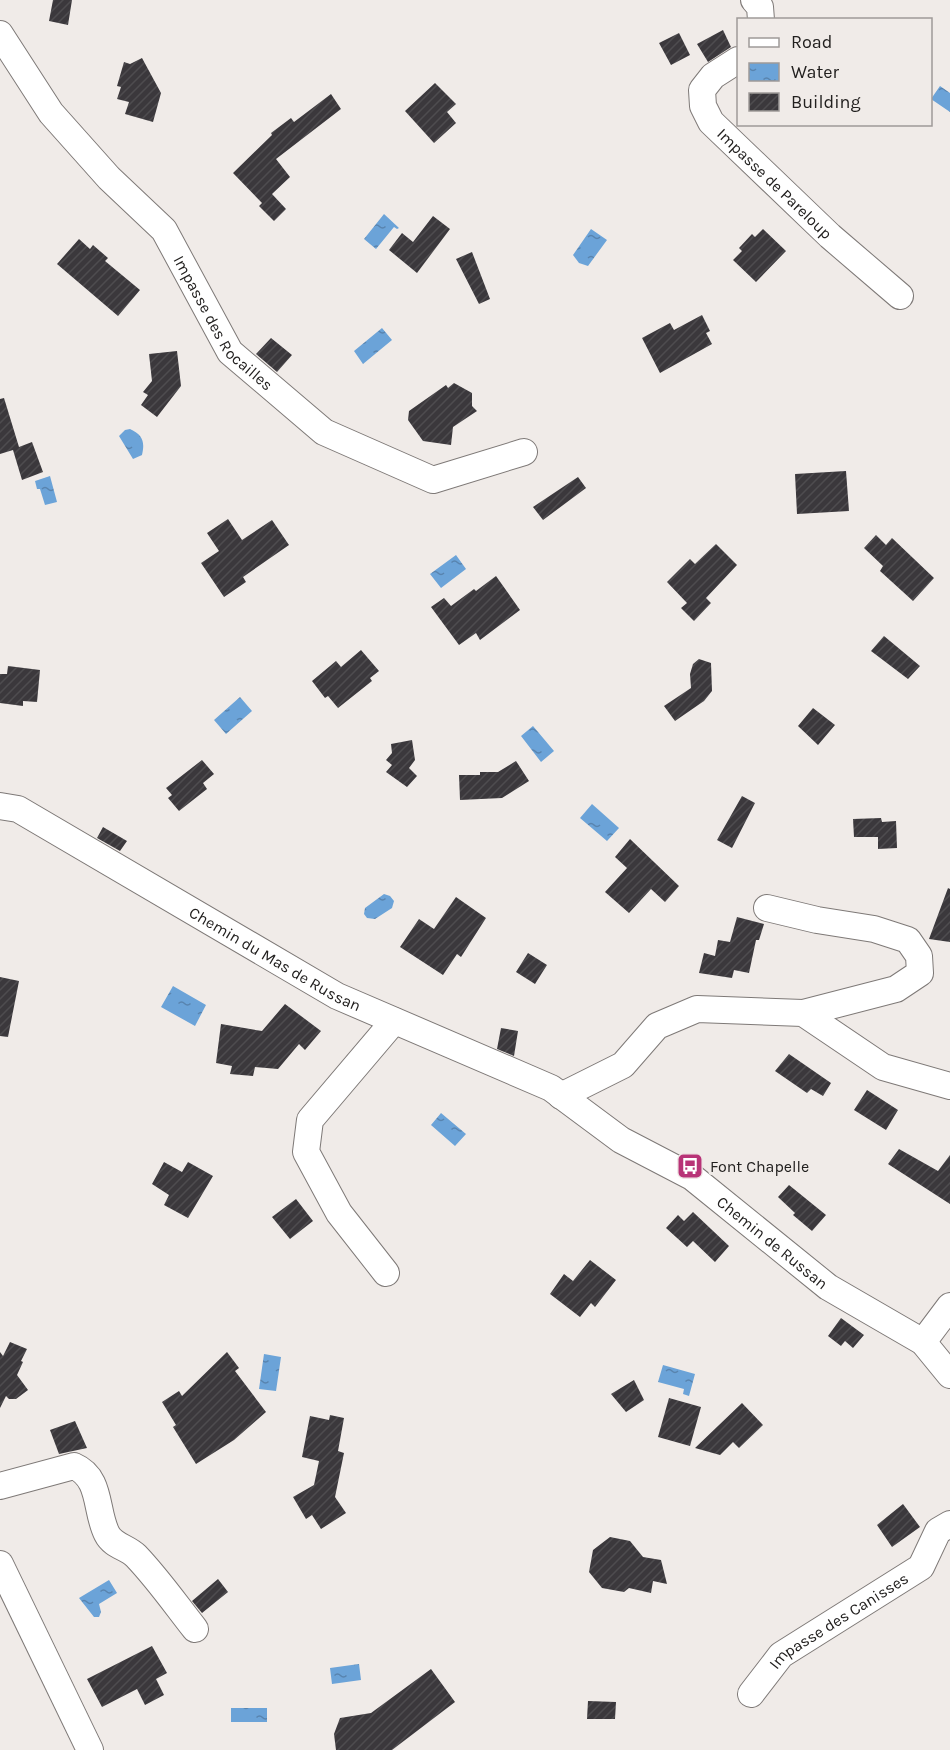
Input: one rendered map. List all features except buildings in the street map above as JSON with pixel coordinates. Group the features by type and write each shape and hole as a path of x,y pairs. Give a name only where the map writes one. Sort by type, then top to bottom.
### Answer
{"street":[{"path":"754,0 760,7 761,18"},
{"name":"Impasse des Rocailles","path":"0,34 51,113 109,178 164,230 230,352 324,432 433,480 524,452"},
{"name":"Impasse de Pareloup","path":"737,61 713,76 702,90 703,106 711,122 830,236 900,296"},
{"name":"Chemin du Mas de Russan","path":"0,806 18,809 337,996 551,1088 561,1096"},
{"path":"561,1096 623,1065 657,1026 697,1009 803,1013 896,989 920,973 919,956 908,940 874,929 817,920 767,908"},
{"path":"803,1013 883,1067 950,1086"},
{"path":"386,1273 339,1213 306,1152 310,1120 394,1021"},
{"name":"Chemin de Russan","path":"561,1096 621,1140 692,1177 828,1287 923,1342 950,1375"},
{"path":"923,1342 950,1306"},
{"path":"0,1486 74,1466 83,1470 93,1484 107,1534 116,1545 131,1551 145,1565 195,1629"},
{"name":"Impasse des Canisses","path":"751,1694 781,1655 921,1567 938,1531 950,1524"},
{"path":"0,1564 90,1750"}],"water":[{"path":"940,86 950,93 950,112 932,100"},
{"path":"384,214 399,228 394,227 376,249 364,239"},
{"path":"591,229 607,240 588,266 579,263 573,255"},
{"path":"382,328 392,340 363,364 354,351"},
{"path":"130,429 140,436 143,443 142,455 133,459 119,436 125,430"},
{"path":"50,476 57,502 45,505 35,481"},
{"path":"456,555 466,569 441,588 430,574"},
{"path":"240,697 252,711 226,734 214,720"},
{"path":"533,726 554,751 541,762 521,736"},
{"path":"592,804 619,828 607,841 580,818"},
{"path":"384,894 390,896 394,901 392,908 375,919 367,918 364,914 365,908"},
{"path":"173,986 206,1005 195,1026 161,1007"},
{"path":"441,1113 466,1134 455,1146 431,1125"},
{"path":"264,1354 281,1357 276,1391 259,1389"},
{"path":"663,1365 695,1374 689,1396 683,1394 684,1389 658,1382"},
{"path":"109,1580 117,1593 99,1604 101,1612 99,1617 94,1617 79,1598"},
{"path":"359,1664 361,1680 332,1684 330,1668"},
{"path":"231,1708 267,1708 267,1722 231,1722"}],"place":[{"name":"Font Chapelle","path":"690,1166"}]}
